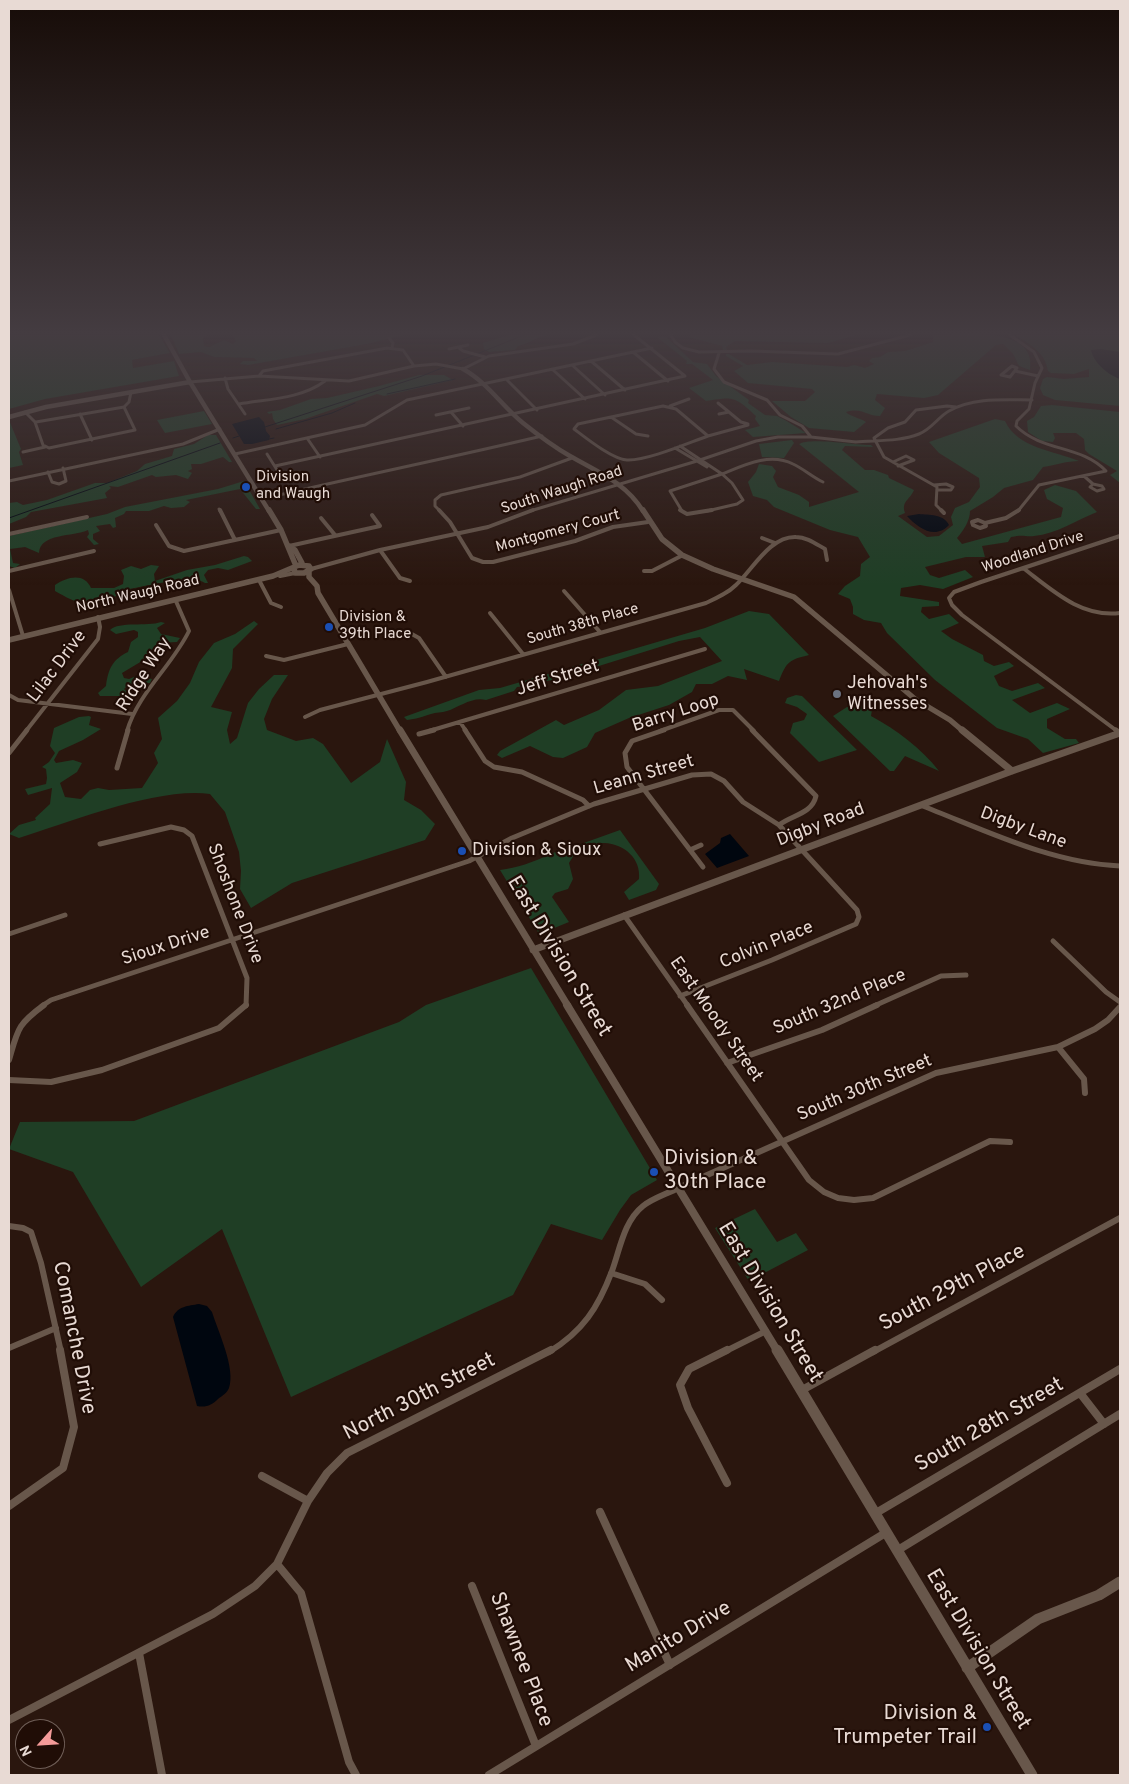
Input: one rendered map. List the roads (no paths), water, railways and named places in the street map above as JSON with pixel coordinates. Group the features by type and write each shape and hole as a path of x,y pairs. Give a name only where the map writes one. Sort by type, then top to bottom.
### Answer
{"street":[{"path":"31,418 36,422 45,447"},
{"path":"36,422 57,418"},
{"path":"82,418 92,440"},
{"path":"23,452 92,440 135,430 129,418"},
{"name":"East Division Street","path":"213,418 281,530 289,546 289,551 296,561 296,570 318,593 888,1532 1032,1775"},
{"path":"235,454 365,425 376,418"},
{"path":"457,418 464,426"},
{"path":"275,466 503,418"},
{"path":"517,418 572,458 606,474 619,484 638,503 657,536 683,555 709,567 771,587 794,597 915,699 950,720 1012,771"},
{"path":"605,418 578,424 574,429 596,446 626,460 650,456 748,424 736,418"},
{"path":"613,418 636,434 648,436"},
{"path":"687,418 708,436"},
{"path":"787,418 810,433"},
{"path":"908,418 904,422 888,428 875,436 875,442 884,457 934,485 938,490 936,505 944,513"},
{"name":"South Waugh Road","path":"310,570 380,550 488,527 541,507 697,461 756,441 810,433 818,438 845,442 875,442 920,434 932,428 942,418"},
{"path":"985,523 1006,518 1017,512 1038,485 1106,472 1104,467 1079,455 1028,438 1016,426 1017,421 1021,418"},
{"path":"9,481 183,444 208,431 220,429"},
{"path":"262,499 378,471 438,460 542,436"},
{"path":"307,438 320,457"},
{"path":"680,446 702,459 720,473 743,500 696,514 687,514 680,510 669,492 720,473 754,462 777,460 792,464 823,482"},
{"path":"675,448 720,473"},
{"path":"267,454 279,473"},
{"path":"892,462 906,456 914,460 898,466"},
{"name":"Montgomery Court","path":"572,458 520,477 441,495 435,500 435,506 458,534 472,558 483,562 493,562 560,545 613,527 648,522"},
{"path":"48,472 52,482 59,484 66,481 67,478 63,468"},
{"path":"1085,477 1093,484"},
{"path":"934,485 946,484 953,487 951,490 938,490"},
{"path":"218,509 235,540"},
{"path":"289,546 380,526 372,515"},
{"path":"9,534 87,517"},
{"path":"321,518 335,535"},
{"path":"156,525 165,545 176,551 192,550 281,530"},
{"name":"Woodland Drive","path":"1120,536 954,592 949,598 952,605 962,615 1120,733"},
{"path":"762,538 775,543 790,537 806,539 825,549 827,560"},
{"name":"South 38th Place","path":"305,717 320,710 446,677 706,603 728,592 775,543"},
{"name":"East Division Street","path":"289,546 295,550 310,570 309,576 317,586 318,593"},
{"path":"380,550 400,578 410,581"},
{"path":"9,571 94,551"},
{"path":"644,572 652,571 683,555"},
{"name":"South Waugh Road","path":"305,564 341,560"},
{"path":"296,570 305,564"},
{"path":"1023,568 1080,608 1104,615 1120,613"},
{"path":"296,570 310,570"},
{"name":"North Waugh Road","path":"9,640 296,570"},
{"name":"North Waugh Road","path":"273,576 280,576 296,570"},
{"path":"259,580 271,603 281,607"},
{"path":"9,590 23,636"},
{"path":"564,591 600,632"},
{"name":"Ridge Way","path":"116,768 132,714 181,647 189,631 175,599"},
{"path":"490,613 523,654"},
{"name":"Lilac Drive","path":"9,753 98,639 100,627 98,618"},
{"path":"410,633 420,638 446,677"},
{"path":"266,656 284,660 348,644"},
{"name":"Jeff Street","path":"419,734 705,649"},
{"path":"9,695 18,700 132,714"},
{"name":"Barry Loop","path":"642,789 627,767 625,760 627,747 632,741 719,710 733,710 816,796 816,803 811,808 779,825"},
{"path":"460,722 485,761 494,767 522,772 583,800 589,806"},
{"name":"Digby Road","path":"533,950 920,805 1120,733"},
{"name":"Leann Street","path":"476,856 535,828 589,806 692,775 711,774 724,781 749,807 779,825 857,910 859,916"},
{"path":"642,789 703,867"},
{"name":"Digby Lane","path":"920,805 1059,858 1120,866"},
{"name":"Shoshone Drive","path":"9,1080 51,1082 102,1070 219,1028 246,1007 248,978 195,838 189,831 183,828 171,827 100,844"},
{"path":"690,850 701,845"},
{"name":"Sioux Drive","path":"9,1060 17,1032 25,1019 51,1000 469,861 476,856"},
{"path":"9,934 65,915"},
{"name":"East Moody Street","path":"624,915 809,1180 829,1196 844,1200 873,1198 990,1141 1010,1142"},
{"name":"Colvin Place","path":"680,996 772,960 856,924 859,916"},
{"path":"1053,941 1106,992 1120,1002"},
{"name":"South 32nd Place","path":"727,1063 822,1030 941,976 966,975"},
{"name":"South 30th Street","path":"678,1188 936,1073 1058,1047 1108,1020 1120,1007"},
{"path":"1058,1047 1084,1079 1085,1093"},
{"name":"North 30th Street","path":"9,1720 236,1601 255,1586 277,1564 308,1501 327,1472 347,1453 544,1355 570,1339 594,1311 611,1273 626,1228 643,1206 678,1188"},
{"name":"South 29th Place","path":"802,1390 1120,1218"},
{"name":"Comanche Drive","path":"9,1226 23,1228 32,1232 37,1246 56,1328 74,1427 63,1468 9,1506"},
{"path":"611,1273 645,1284 662,1300"},
{"path":"9,1348 56,1328"},
{"path":"727,1483 688,1408 680,1385 690,1369 766,1331"},
{"name":"South 28th Street","path":"876,1513 1120,1369"},
{"path":"1080,1393 1104,1424"},
{"path":"898,1550 1120,1414"},
{"path":"262,1476 308,1501"},
{"path":"600,1512 670,1665"},
{"name":"Manito Drive","path":"489,1775 888,1532"},
{"path":"277,1564 301,1593 349,1762 356,1775"},
{"path":"967,1668 1038,1619 1099,1596 1120,1582"},
{"name":"Shawnee Place","path":"472,1586 536,1746"},
{"path":"139,1653 162,1775"}],"waterway":[{"path":"265,427 292,418"},
{"path":"276,429 314,418"},
{"path":"233,438 239,436"},
{"path":"269,439 274,438"},
{"path":"9,518 220,443"}],"place":[{"name":"Division and Waugh","path":"246,487"},
{"name":"Division & 39th Place","path":"329,627"},
{"name":"Jehovah's Witnesses","path":"837,694"},
{"name":"Division & Sioux","path":"462,851"},
{"name":"Division & 30th Place","path":"654,1172"},
{"name":"Division & Trumpeter Trail","path":"987,1727"}]}
